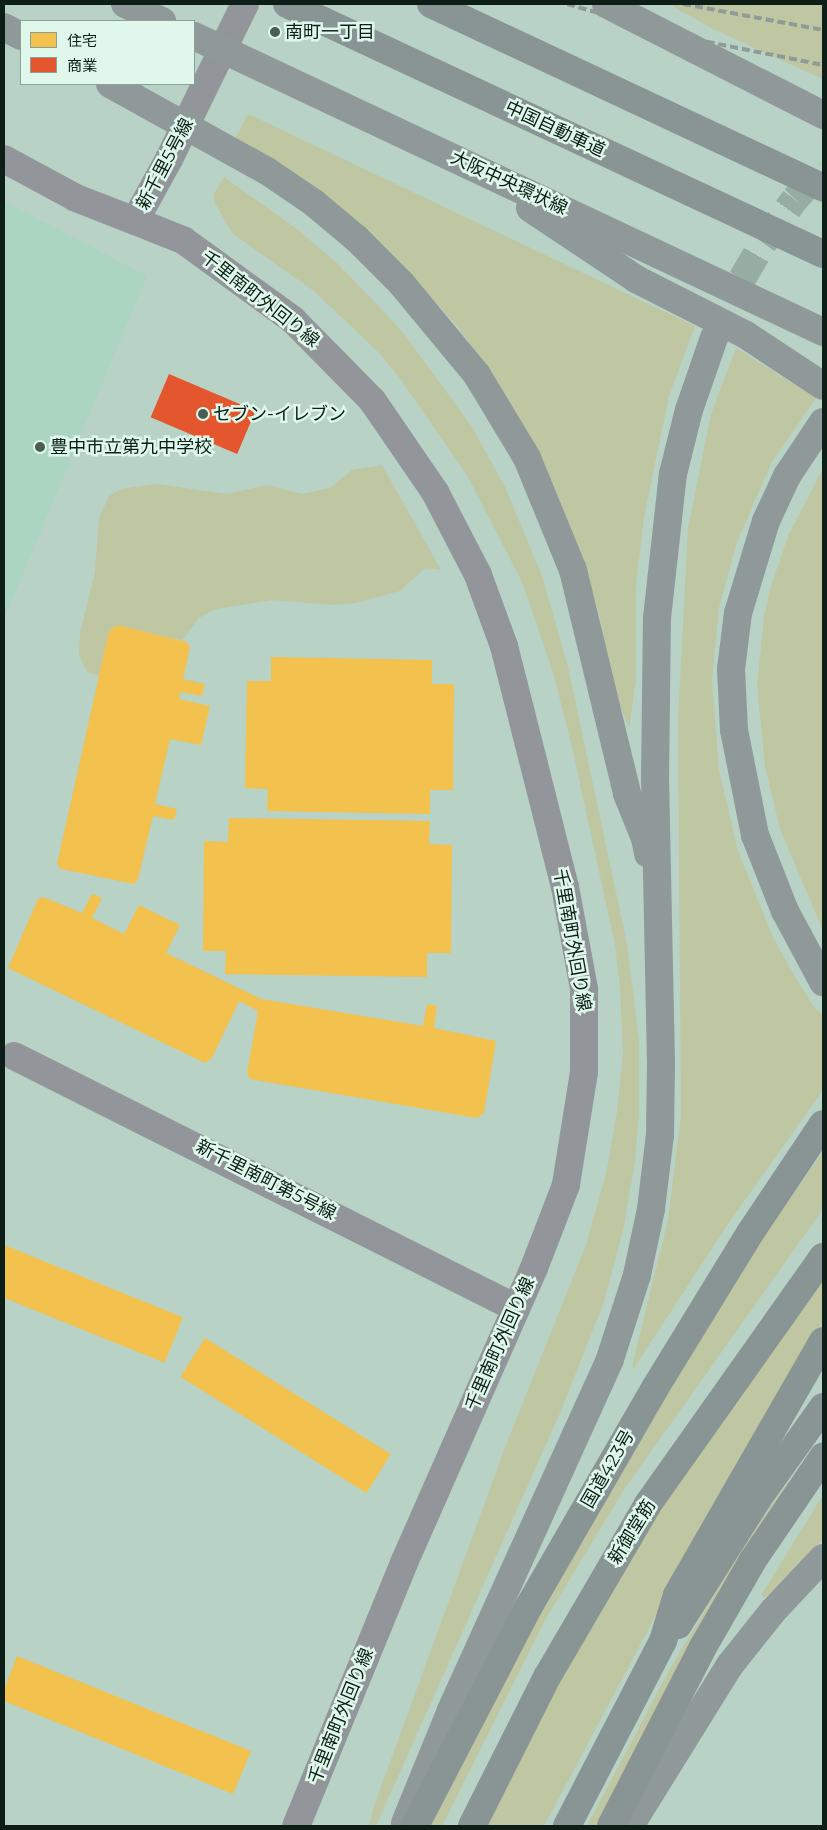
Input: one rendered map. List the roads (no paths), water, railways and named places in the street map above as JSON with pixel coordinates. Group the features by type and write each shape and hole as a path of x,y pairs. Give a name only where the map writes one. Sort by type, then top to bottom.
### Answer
{"highway":[{"path":"431,4 823,188"},
{"name":"中国自動車道","path":"296,8 823,254"},
{"name":"国道423号","path":"415,1826 528,1608 655,1388 750,1233 823,1124"},
{"name":"新御堂筋","path":"472,1826 547,1677 648,1504 823,1257"},
{"path":"567,1826 663,1641 681,1587 823,1341"},
{"path":"663,1641 692,1605 757,1500 823,1407"},
{"path":"611,1826 699,1655 753,1560 823,1457"}],"main road":[{"path":"125,4 160,20"},
{"path":"606,4 823,115"},
{"path":"4,27 20,35"},
{"name":"大阪中央環状線","path":"195,36 823,332"},
{"path":"112,85 236,152 314,204 380,262 452,342 512,430 542,492 578,585 627,794 645,838 660,924"},
{"path":"454,157 636,279 746,335 823,386"},
{"path":"404,1826 452,1710 603,1375 637,1275 651,1209 660,1136 660,924 655,713 663,551 678,450 701,372 714,338"},
{"path":"823,422 781,488 752,559 738,613 732,686 741,773 755,835 785,911 823,982"},
{"path":"630,1826 730,1665 773,1611 823,1558"}],"street":[{"name":"新千里5号線","path":"4,159 76,198 134,221 169,159 245,4"},
{"name":"千里南町外回り線","path":"134,221 168,231 183,240 293,320 338,362 372,400 435,492 462,543 491,609 517,692 566,887 586,1013 584,1072 570,1170 547,1238 404,1563 296,1826"},
{"name":"新千里南町第5号線","path":"14,1056 516,1308"}],"tunnel":[{"path":"714,338 742,279 763,243 795,199 823,168"}],"railway":[{"path":"567,4 683,37 823,65"},
{"path":"683,4 823,30"}],"place":[{"name":"南町一丁目","path":"275,32"},
{"name":"セブン-イレブン","path":"203,414"},
{"name":"豊中市立第九中学校","path":"40,447"}]}
